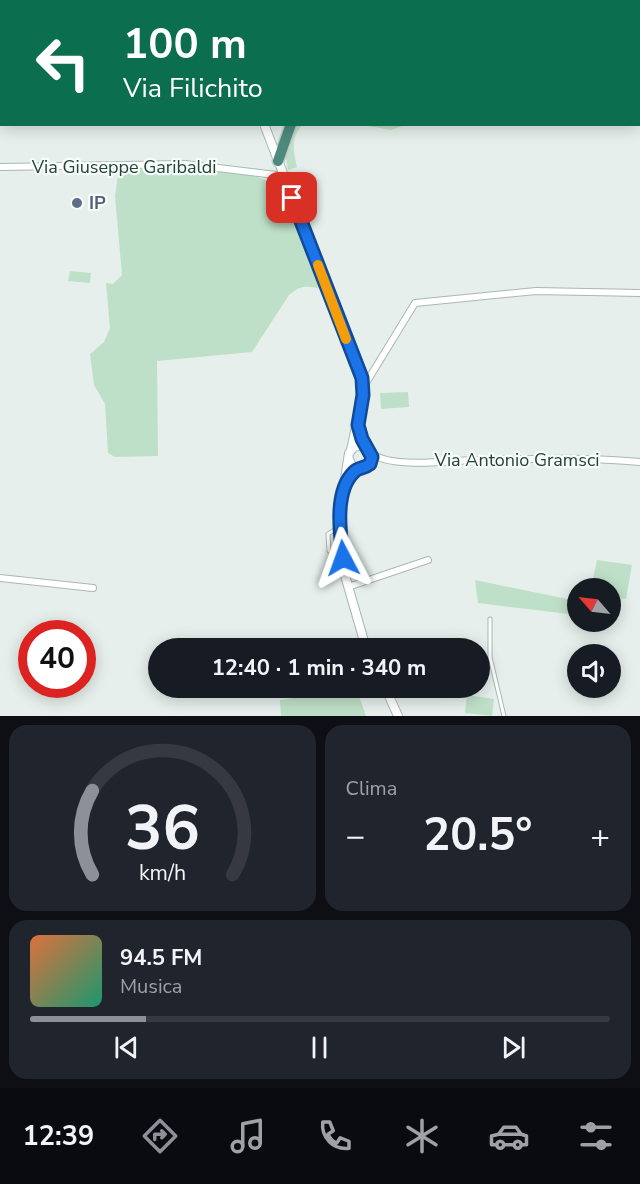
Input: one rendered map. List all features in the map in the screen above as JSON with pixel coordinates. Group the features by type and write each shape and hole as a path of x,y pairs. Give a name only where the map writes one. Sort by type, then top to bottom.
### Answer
{"highway":[{"path":"278,161 290,126"}],"street":[{"path":"265,126 363,388"},
{"name":"Via Giuseppe Garibaldi","path":"0,167 185,164 284,176"},
{"path":"363,638 348,587 343,558 341,526 344,486 358,425 363,388 415,303 536,291 640,293"},
{"path":"344,486 357,468 368,466 372,454 366,446 358,425"},
{"path":"351,450 358,445 366,446"},
{"name":"Via Antonio Gramsci","path":"372,454 393,461"},
{"path":"349,459 357,468"},
{"name":"Via Antonio Gramsci","path":"368,466 393,461 554,459 640,462"},
{"path":"348,587 428,560"},
{"path":"0,578 93,588"},
{"path":"390,698 398,716"}],"lane":[{"path":"341,526 328,534 328,542 329,550 343,558"},
{"path":"490,619 489,657 504,716"}],"green space":[{"path":"295,126 301,126 294,145 297,167 288,170 285,153"},
{"path":"368,126 402,126 391,130"},
{"path":"127,169 230,172 250,175 279,188 291,207 304,236 323,289 305,287 289,295 252,352 157,361 158,456 115,457 108,453 105,404 94,385 90,354 104,342 110,328 106,283 113,284 122,275 115,196 118,175"},
{"path":"70,271 91,273 90,283 68,281"},
{"path":"408,392 409,407 381,409 380,393"},
{"path":"597,560 632,565 626,599 621,599 621,578 593,578"},
{"path":"475,580 567,599 567,614 478,603"},
{"path":"360,698 366,716 281,716 280,700"},
{"path":"467,698 494,699 492,716 465,713"}],"slow traffic":[{"path":"318,265 346,339"}],"place":[{"name":"IP","path":"77,203"}],"route":[{"path":"292,198 362,378 363,395 358,425 362,439 370,450 372,461 363,469 357,468 344,486 340,518 343,558"}]}
